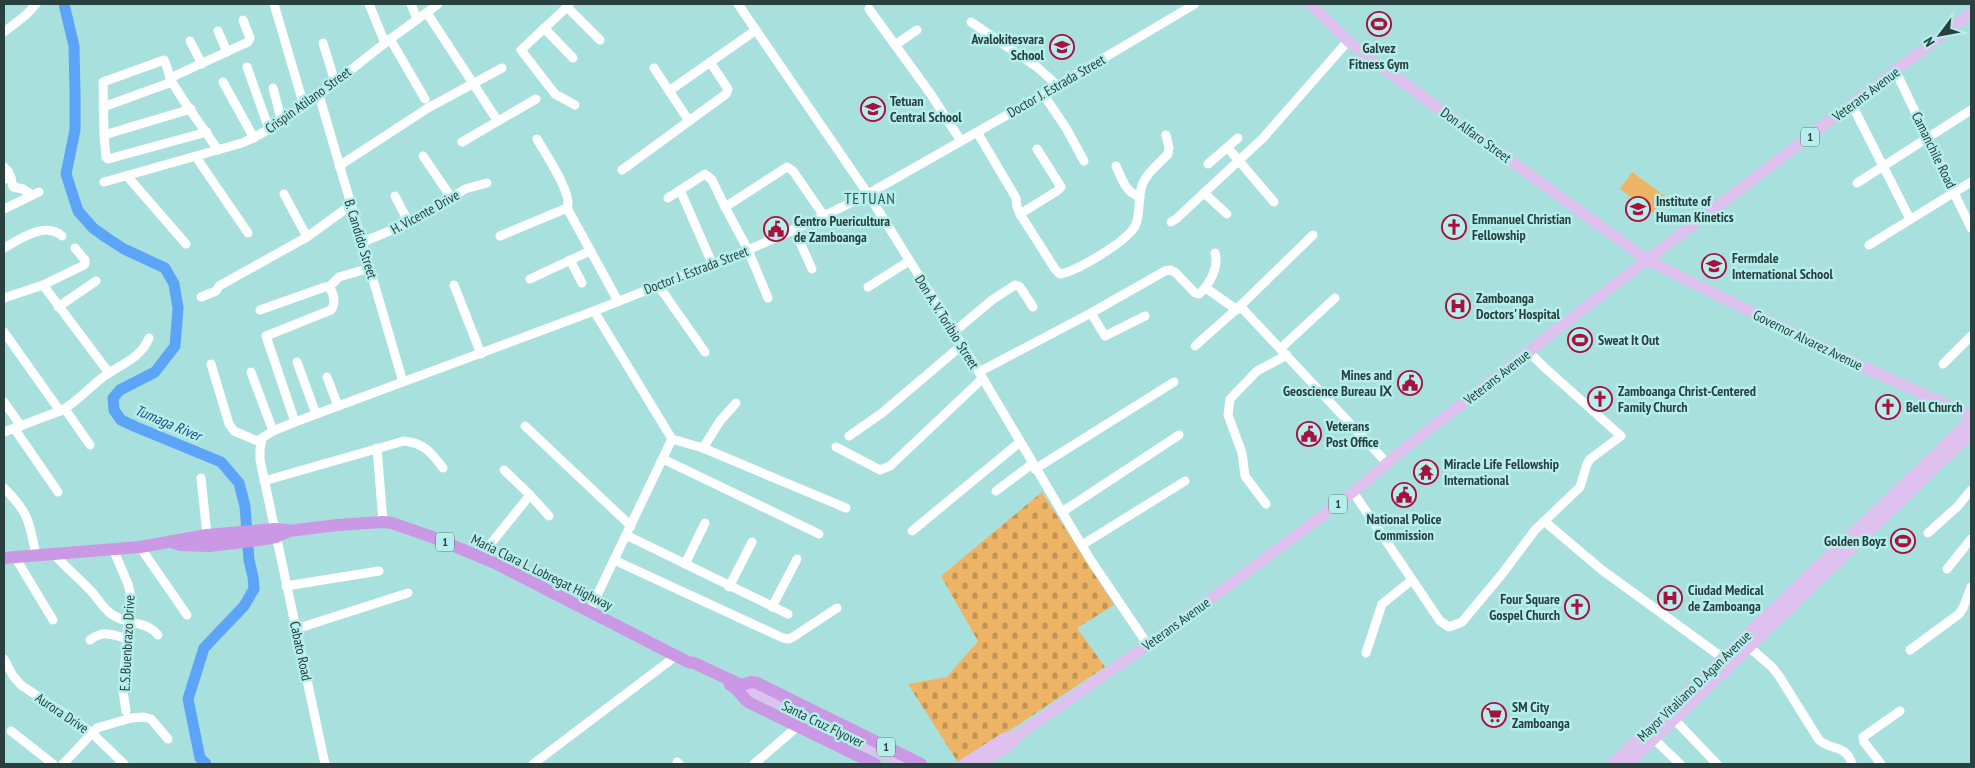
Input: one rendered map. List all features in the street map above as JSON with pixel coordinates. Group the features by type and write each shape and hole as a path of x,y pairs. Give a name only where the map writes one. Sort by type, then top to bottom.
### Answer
{"highway":[{"name":"Maria Clara L. Lobregat Highway","path":"10,558 140,547 207,535 230,538 354,523 383,522 425,534 480,557 740,687 743,698 748,702 874,764"},
{"name":"Maria Clara L. Lobregat Highway","path":"171,542 181,545 209,546 230,538"},
{"name":"Maria Clara L. Lobregat Highway","path":"740,687 750,682 757,683 881,745 912,763"},
{"path":"842,748 851,730"},
{"path":"874,764 881,745"}],"main road":[{"name":"Don Alfaro Street","path":"1310,4 1348,41 1647,260"},
{"name":"Veterans Avenue","path":"980,764 1010,745 1018,735 1148,645 1353,492 1387,463 1647,260 1970,17"},
{"name":"Governor Alvarez Avenue","path":"1647,260 1838,355 1971,416"},
{"name":"Mayor Vitaliano D. Agan Avenue","path":"1612,764 1671,715 1750,642 1847,547 1971,420"},
{"name":"Mayor Vitaliano D. Agan Avenue","path":"1847,547 1971,433"},
{"name":"Mayor Vitaliano D. Agan Avenue","path":"1629,764 1654,739 1671,715 1723,658 1750,642"},
{"name":"Santa Cruz Flyover","path":"740,687 832,732 890,764"},
{"name":"Santa Cruz Flyover","path":"832,732 912,763"},
{"name":"Veterans Avenue","path":"964,764 1005,738 1018,735"}],"street":[{"path":"4,32 26,15 36,4"},
{"path":"274,4 304,106"},
{"path":"368,4 388,41 424,99"},
{"path":"411,4 417,19"},
{"name":"Crispin Atilano Street","path":"104,182 254,138 282,122 304,106 438,4"},
{"name":"Don A. V. Toribio Street","path":"738,4 868,194 962,344 1082,545 1148,645"},
{"name":"Doctor J. Estrada Street","path":"260,442 262,438 273,431 295,422 594,311 748,250 824,216 868,194 977,132 1195,4"},
{"path":"575,106 555,94 521,50 568,6 600,40"},
{"path":"869,9 961,141"},
{"path":"426,13 498,120"},
{"path":"103,107 171,80 250,40 243,20"},
{"path":"971,22 1037,67 1057,86"},
{"path":"544,28 573,58"},
{"path":"669,91 756,30"},
{"path":"895,45 917,30"},
{"path":"218,31 227,52"},
{"path":"190,41 202,64"},
{"path":"1171,222 1264,138 1348,41"},
{"path":"323,43 335,82"},
{"path":"207,132 111,160 106,157 102,85 105,80 162,60 165,62 171,80 207,132 218,150"},
{"path":"622,170 728,92 728,89 710,62"},
{"path":"247,67 270,128"},
{"path":"339,166 428,108 502,68"},
{"path":"654,68 689,121"},
{"name":"Camanchile Road","path":"1896,72 1971,228"},
{"path":"223,82 254,138"},
{"path":"273,88 282,122"},
{"path":"1043,94 1066,128 1084,161"},
{"name":"B. Candido Street","path":"319,95 403,382"},
{"path":"462,142 536,98"},
{"path":"1852,105 1910,219"},
{"path":"104,135 191,109"},
{"path":"1857,183 1971,110"},
{"path":"977,132 1016,198 1020,214 1060,274 1122,241 1136,224 1144,180 1168,154 1169,148 1166,135"},
{"path":"1208,164 1238,138"},
{"path":"537,139 564,188 569,201 568,208 618,301"},
{"path":"1228,148 1274,202"},
{"path":"1020,214 1061,187 1037,149"},
{"path":"196,156 248,233"},
{"path":"423,156 451,196"},
{"path":"725,208 787,166 793,171 824,216"},
{"path":"1116,166 1128,190 1132,194 1140,196"},
{"path":"4,167 8,172 7,179 13,187 35,193 4,209"},
{"path":"668,198 702,175 708,175 748,250 768,298"},
{"path":"127,176 186,244"},
{"path":"1869,245 1971,182"},
{"name":"H. Vicente Drive","path":"362,242 409,223 451,196 474,185 487,183"},
{"path":"680,190 712,263"},
{"path":"284,194 307,237"},
{"path":"1204,194 1227,214"},
{"path":"395,196 409,223"},
{"path":"201,297 216,291 220,286 307,237 351,205"},
{"path":"500,236 568,208"},
{"path":"4,248 39,231 50,229 62,236"},
{"path":"794,230 812,269"},
{"path":"1195,346 1238,308 1313,235"},
{"path":"4,298 43,285 85,264 85,260 75,248"},
{"path":"530,278 590,251"},
{"path":"836,447 880,470 885,469 980,375 1170,270 1197,294 1206,288 1215,265 1215,252"},
{"path":"570,260 582,283"},
{"path":"868,287 910,260"},
{"path":"260,310 329,287 339,277 370,268"},
{"path":"58,307 96,281"},
{"path":"43,285 109,373"},
{"path":"454,285 481,354"},
{"path":"658,285 705,352"},
{"path":"954,332 992,300 1015,285 1020,286 1033,307"},
{"path":"295,422 266,336 331,310 334,306 334,297 329,287"},
{"path":"1206,288 1238,308 1284,351 1387,463"},
{"path":"1266,504 1245,476 1242,453 1228,415 1230,399 1258,371 1284,351 1335,298"},
{"path":"594,311 672,439 703,448 846,508"},
{"path":"1091,313 1105,336 1145,316"},
{"path":"4,332 90,445"},
{"path":"1943,364 1971,336"},
{"path":"4,432 62,410 109,373 130,361 145,347 149,338"},
{"path":"849,436 882,413 962,344"},
{"path":"1353,492 1440,621 1449,627 1455,626 1469,614 1535,530 1580,488 1590,460 1621,436 1544,368 1529,352"},
{"path":"297,362 316,414"},
{"path":"210,364 229,424 234,431 260,442 260,460 275,533"},
{"path":"251,372 273,431"},
{"path":"328,377 338,406"},
{"path":"996,492 1174,382"},
{"path":"4,402 58,492"},
{"path":"703,448 720,421 736,403"},
{"path":"525,426 630,526"},
{"path":"1062,512 1179,435"},
{"path":"589,612 672,439"},
{"path":"264,481 404,441 416,442 433,454 444,468"},
{"path":"912,531 1020,442"},
{"path":"377,448 383,522"},
{"path":"663,459 819,534"},
{"path":"504,470 549,516"},
{"path":"201,478 207,535"},
{"path":"1082,545 1185,480"},
{"path":"4,488 25,511 36,555"},
{"path":"1928,533 1958,506 1971,490"},
{"path":"480,557 530,495"},
{"path":"1544,521 1593,563 1723,658"},
{"path":"685,564 705,523"},
{"name":"Cabato Road","path":"275,533 325,764"},
{"path":"626,535 729,587 788,614"},
{"path":"1947,569 1971,539"},
{"path":"729,587 752,542"},
{"path":"140,547 187,615"},
{"name":"E.S.Buenbrazo Drive","path":"113,549 130,592 123,690 126,711"},
{"path":"54,554 92,592 110,614 147,626 158,634"},
{"path":"10,558 54,620"},
{"path":"772,607 797,558"},
{"path":"614,560 789,640 837,608"},
{"path":"286,586 379,571"},
{"path":"1366,653 1382,604 1412,580"},
{"path":"1910,650 1959,614 1971,587"},
{"path":"296,629 408,593"},
{"path":"90,640 100,633 128,640"},
{"path":"1750,642 1780,676 1819,740 1823,744 1842,750 1850,758 1852,764"},
{"name":"Aurora Drive","path":"4,659 13,676 21,685 91,732 124,764"},
{"path":"533,764 682,659"},
{"path":"1881,764 1863,740 1864,735 1900,711"},
{"path":"1671,715 1718,764"},
{"path":"63,764 91,732 110,724 144,717 155,722 168,739"},
{"path":"754,764 798,726"},
{"path":"11,731 53,764"},
{"path":"1654,739 1680,764"}],"green space":[{"path":"1632,172 1665,196 1653,213 1620,189"},
{"path":"1042,492 1114,605 1077,628 1105,667 959,764 908,684 947,677 978,641 941,576"}],"waterway":[{"name":"Tumaga River","path":"64,4 74,46 75,92 75,130 66,174 78,211 93,228 107,238 124,249 165,268 174,284 178,308 175,346 155,372 120,390 113,398 114,410 121,420 221,462 239,483 245,506 249,560 254,589 244,606 204,648 188,699 200,758 206,764"}],"place":[{"name":"Galvez Fitness Gym","path":"1379,24"},
{"name":"Avalokitesvara School","path":"1062,47"},
{"name":"Tetuan Central School","path":"873,109"},
{"name":"Institute of Human Kinetics","path":"1638,209"},
{"name":"Emmanuel Christian Fellowship","path":"1454,227"},
{"name":"Centro Puericultura de Zamboanga","path":"776,229"},
{"name":"Fermdale International School","path":"1714,266"},
{"name":"Zamboanga Doctors' Hospital","path":"1458,306"},
{"name":"Sweat It Out","path":"1580,340"},
{"name":"Mines and Geoscience Bureau Ⅸ","path":"1410,383"},
{"name":"Zamboanga Christ-Centered Family Church","path":"1600,399"},
{"name":"Bell Church","path":"1888,407"},
{"name":"Veterans Post Office","path":"1309,434"},
{"name":"Miracle Life Fellowship International","path":"1426,472"},
{"name":"National Police Commission","path":"1404,495"},
{"name":"Golden Boyz","path":"1903,541"},
{"name":"Ciudad Medical de Zamboanga","path":"1670,598"},
{"name":"Four Square Gospel Church","path":"1577,607"},
{"name":"SM City Zamboanga","path":"1494,715"}],"district":[{"name":"TETUAN","path":"870,198"}]}
